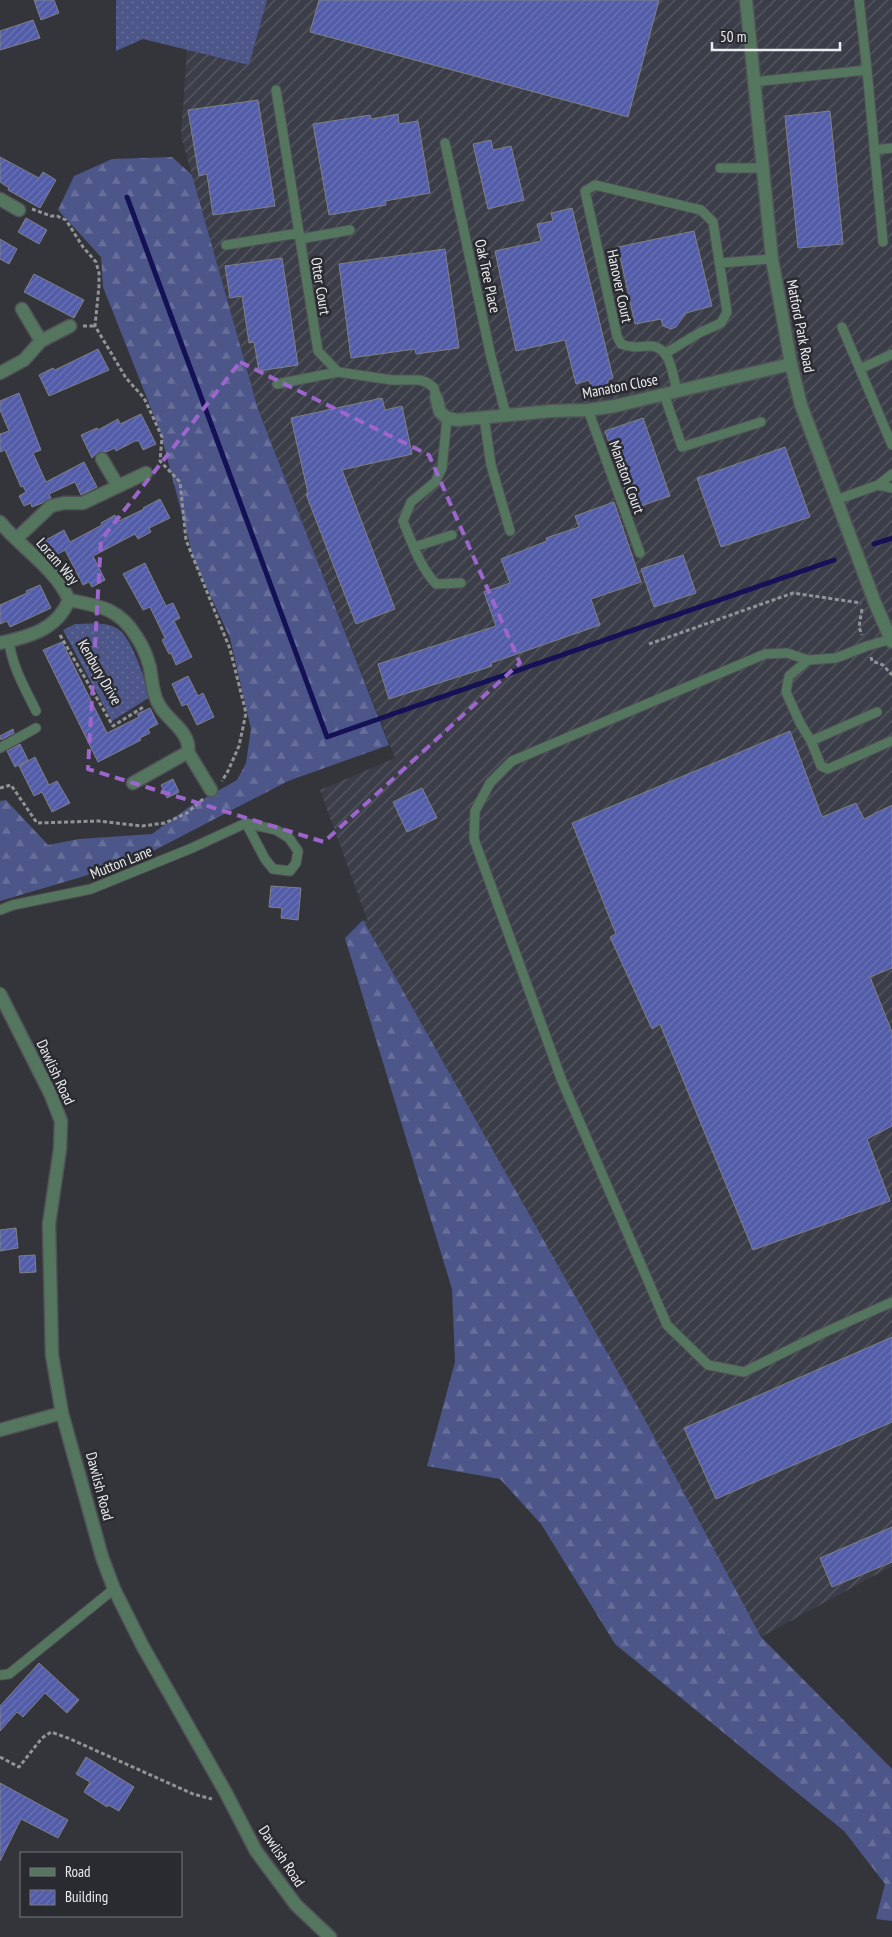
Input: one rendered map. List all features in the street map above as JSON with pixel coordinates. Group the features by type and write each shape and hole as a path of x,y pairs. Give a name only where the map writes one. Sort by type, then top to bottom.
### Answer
{"street":[{"name":"Matford Park Road","path":"746,0 772,259 791,364 801,406 875,603 892,641"},
{"path":"0,198 19,210"},
{"path":"22,309 41,340"},
{"path":"0,372 24,360 41,340 70,326"},
{"name":"Manaton Close","path":"447,418 458,420 588,410 615,406 791,364"},
{"path":"436,397 440,412 447,418"},
{"path":"102,459 118,486"},
{"path":"16,539 51,506 83,502 146,473"},
{"name":"Loram Way","path":"0,522 42,564 66,593 69,600 111,610 129,625 148,659 156,700 167,716 184,734 189,747 188,752 211,790"},
{"path":"4,642 26,638 44,630 66,608 69,600"},
{"path":"133,783 188,752"},
{"name":"Dawlish Road","path":"0,994 50,1092 61,1121 60,1149 49,1224 52,1355 62,1414 102,1557 114,1589 142,1645 226,1793 256,1851 296,1905 330,1937"},
{"path":"0,1430 62,1414"}],"lane":[{"path":"859,0 883,242"},
{"path":"753,82 867,70"},
{"name":"Otter Court","path":"276,90 318,351 338,372"},
{"name":"Oak Tree Place","path":"445,143 491,357 506,415"},
{"path":"874,150 892,148"},
{"path":"720,168 762,168"},
{"name":"Hanover Court","path":"666,353 662,348 652,346 628,347 621,344 617,336 585,191 595,185 701,210 713,222 719,263"},
{"path":"226,245 350,230"},
{"path":"677,391 666,353 720,323 727,312 719,263 772,259"},
{"path":"842,327 892,445"},
{"path":"860,369 892,354"},
{"path":"277,384 338,372 392,380 420,380 434,388 436,397"},
{"path":"664,394 682,447 761,422"},
{"name":"Manaton Court","path":"588,410 640,553"},
{"path":"484,417 491,465 510,531"},
{"path":"447,418 442,468 435,482 411,502 403,521 430,578 436,584 461,583"},
{"path":"836,500 878,485 892,474"},
{"path":"878,485 892,488"},
{"path":"414,547 452,535"},
{"path":"892,641 867,646 836,658 808,660 787,653 765,654 512,760 490,783 475,811 474,839 562,1081 667,1325 708,1365 744,1372 822,1333 892,1302"},
{"path":"4,642 36,711"},
{"path":"808,660 788,676 786,692 800,723 811,741 821,766 828,769 891,741"},
{"path":"811,741 877,712"},
{"path":"0,748 36,728"},
{"path":"246,823 276,830 290,838 298,851 296,863 290,871 274,869 266,859 246,823"},
{"name":"Mutton Lane","path":"0,910 12,905 91,889 192,848 246,823"},
{"path":"0,1675 9,1674 114,1589"}],"path":[{"path":"0,788 11,785 37,823 99,821 142,826 165,824 187,813 228,771 239,746 246,713 230,649 186,540 180,482 160,461 162,437 144,398 126,378 95,326 99,286 99,273 96,262 83,247 66,220 28,207 19,210"},
{"path":"649,644 793,592 862,604 875,603"},
{"name":"Kenbury Drive","path":"52,623 113,726 156,700"},
{"path":"0,1757 19,1767 42,1738 50,1732 68,1738 192,1794 212,1799 226,1793"}],"highlighted area":[{"path":"240,362 429,455 520,663 324,842 88,769 101,540"}],"shaded area":[{"path":"267,0 892,0 892,1566 761,1637 643,1416 363,920 368,922 320,790 395,758 258,409 181,136 187,48 249,65"}],"green space":[{"path":"116,0 267,0 249,65 143,39 116,51"},
{"path":"172,157 192,175 258,409 389,745 288,781 132,862 0,901 0,801 6,800 48,845 79,839 152,834 189,807 237,780 246,763 251,729 230,638 194,560 160,431 103,287 101,257 58,210 74,176 112,159"},
{"path":"75,624 108,625 118,629 133,650 150,697 112,721 63,630"},
{"path":"363,920 643,1416 761,1637 892,1769 892,1921 876,1919 885,1884 844,1831 615,1644 541,1524 500,1479 427,1466 455,1362 452,1289 345,938"}],"building":[{"path":"34,0 54,0 59,13 41,20"},
{"path":"319,0 659,0 628,117 310,32"},
{"path":"33,20 40,38 0,50 0,31"},
{"path":"258,100 275,206 213,215 207,174 199,176 188,110"},
{"path":"830,111 843,244 798,248 785,116"},
{"path":"398,114 399,124 418,121 430,193 385,201 386,205 329,215 313,124 370,115 371,119"},
{"path":"491,140 493,150 511,146 524,200 488,209 473,144"},
{"path":"0,157 39,178 43,172 56,180 40,208 8,190 9,188 0,182"},
{"path":"572,208 613,378 608,380 608,386 592,389 589,380 576,384 565,340 516,351 495,251 541,241 537,224 553,221 551,213"},
{"path":"26,218 47,230 39,244 18,232"},
{"path":"694,231 712,306 686,313 676,327 671,329 663,326 661,319 635,324 618,247"},
{"path":"0,239 17,249 9,264 0,259"},
{"path":"445,249 459,348 416,354 415,349 351,358 339,264"},
{"path":"282,258 298,365 259,371 254,342 249,343 242,296 230,298 225,266"},
{"path":"34,274 84,300 74,318 24,292"},
{"path":"98,349 109,370 49,396 39,375 53,368 55,370"},
{"path":"19,393 41,450 33,453 46,482 84,462 97,487 81,495 75,482 49,494 51,498 42,503 32,507 31,503 24,506 19,496 26,492 23,486 21,487 5,450 0,452 0,434 9,431 0,410 0,401"},
{"path":"382,398 385,410 402,406 412,454 342,470 395,609 356,624 306,494 308,493 291,418"},
{"path":"141,414 156,444 143,450 139,441 135,441 116,451 115,448 106,452 98,452 92,458 81,435 97,428 98,430 118,419 120,424"},
{"path":"643,418 670,496 632,509 605,431"},
{"path":"785,447 810,517 721,547 697,478"},
{"path":"160,499 170,518 149,528 151,532 138,539 135,534 93,556 105,580 92,587 89,582 83,585 65,550 52,557 44,541 64,530 70,542 102,525 101,523 115,515 119,521"},
{"path":"614,502 641,582 591,599 600,625 491,663 492,666 389,699 378,664 496,626 484,592 510,583 501,559 547,541 546,538 579,527 575,516"},
{"path":"683,555 696,593 654,607 641,569"},
{"path":"145,563 166,606 173,603 180,618 174,621 192,657 176,665 171,653 169,654 162,640 165,638 150,607 143,610 123,574"},
{"path":"40,585 51,608 10,627 7,621 0,624 0,605"},
{"path":"62,642 107,733 139,717 137,714 150,708 158,724 148,729 150,733 140,738 141,740 98,762 43,650"},
{"path":"188,676 198,696 203,693 214,717 197,725 187,704 182,706 172,684"},
{"path":"13,729 14,733 1,740 0,736"},
{"path":"790,731 822,817 856,803 864,819 892,805 892,968 870,977 892,1032 892,1126 867,1139 890,1201 753,1250 660,1024 652,1029 610,937 616,934 572,823"},
{"path":"20,744 28,760 15,767 7,751"},
{"path":"35,757 49,785 57,781 70,803 52,812 42,792 34,796 19,766"},
{"path":"173,779 179,792 167,798 161,785"},
{"path":"422,788 437,818 407,832 393,802"},
{"path":"271,886 301,888 298,920 281,918 282,908 269,907"},
{"path":"16,1228 18,1248 0,1251 0,1230"},
{"path":"35,1255 36,1272 20,1273 19,1256"},
{"path":"892,1337 892,1422 716,1499 684,1428"},
{"path":"892,1527 892,1562 832,1587 820,1558"},
{"path":"39,1663 79,1700 67,1713 45,1693 23,1717 17,1712 0,1731 0,1706"},
{"path":"86,1757 134,1787 119,1811 108,1805 107,1807 84,1792 90,1782 76,1774"},
{"path":"0,1783 68,1820 58,1838 21,1819 0,1861"}],"waterway":[{"path":"127,197 327,737 834,560"},
{"path":"874,544 892,538"}]}
